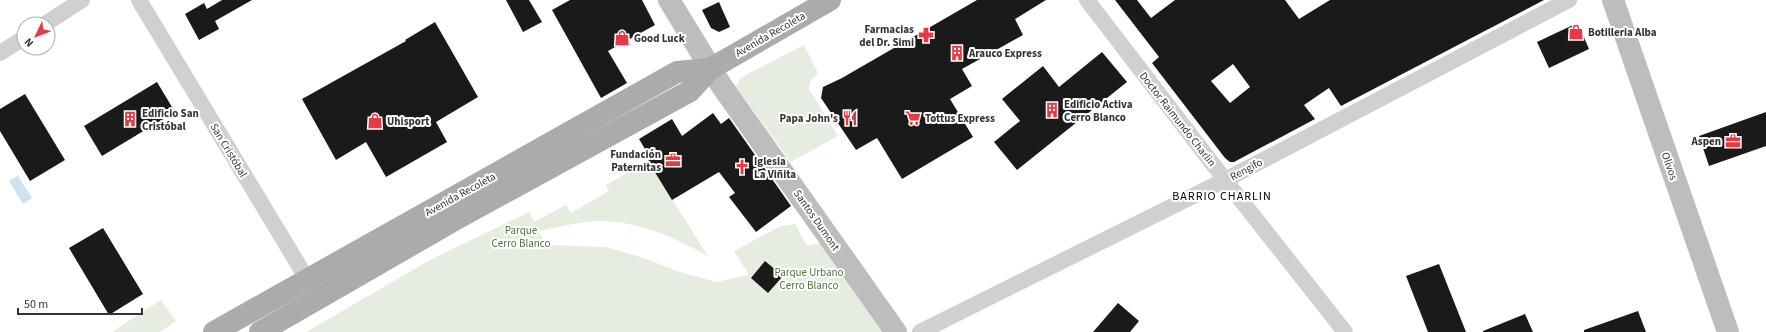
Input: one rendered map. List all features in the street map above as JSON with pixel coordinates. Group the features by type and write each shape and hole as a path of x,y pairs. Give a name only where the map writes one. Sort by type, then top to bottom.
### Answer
{"main road":[{"name":"Santos Dumont","path":"669,0 710,68 896,332"},
{"name":"Avenida Recoleta","path":"260,332 458,218 690,91 710,68 830,0"},
{"name":"Olivos","path":"1613,0 1728,332"},
{"name":"Avenida Recoleta","path":"214,332 677,72 710,68"},
{"path":"304,306 310,294 307,279"}],"street":[{"path":"56,17 82,0"},
{"name":"San Cristóbal","path":"139,0 307,279"},
{"name":"Doctor Raimundo Charlin","path":"1087,0 1225,180 1345,332"},
{"name":"Rengifo","path":"920,332 1225,180 1569,0"},
{"path":"0,54 16,43"}],"green space":[{"path":"804,45 818,73 811,80 809,89 838,136 791,162 736,87 740,78"},
{"path":"648,161 708,256 657,232 618,222 596,221 539,231 545,245 606,247 641,257 677,271 716,282 749,275 734,251 781,226 795,224 807,246 824,242 886,332 306,332 430,260 529,212 534,222 566,205 571,213 609,191 606,185"},
{"path":"161,300 176,321 160,332 112,332"}],"water":[{"path":"18,176 32,198 23,204 9,181"}],"building":[{"path":"222,0 252,0 215,21 219,29 199,40 185,14 204,3 207,9"},
{"path":"506,0 529,0 542,22 523,32"},
{"path":"570,0 642,0 655,25 608,51 627,83 601,98 552,10"},
{"path":"977,0 1046,0 1015,19 1023,35 962,69 972,86 950,99 973,137 902,179 877,138 856,150 821,98 823,87 842,78"},
{"path":"1115,0 1137,0 1151,18 1175,0 1285,0 1299,19 1330,0 1544,0 1341,106 1329,88 1304,105 1315,119 1234,162 1230,162 1225,158 1152,63 1159,57","holes":["1233,64 1250,87 1230,103 1211,81"]},
{"path":"719,2 730,27 719,32 711,28 702,10"},
{"name":"Uhisport","path":"435,22 478,97 436,122 447,142 386,177 366,142 336,160 302,99 406,41 405,40"},
{"path":"1573,25 1580,28 1589,49 1549,68 1537,42"},
{"name":"Edificio Activa Cerro Blanco","path":"1102,52 1127,82 1017,170 994,142 1020,121 1002,99 1043,66 1059,87"},
{"name":"Edificio San Cristóbal","path":"157,82 175,112 102,156 84,126"},
{"path":"25,94 65,160 30,181 0,131 0,109"},
{"name":"Aspen","path":"1766,112 1766,146 1709,166 1699,136"},
{"path":"713,113 721,124 729,118 791,206 756,232 729,197 735,193 719,172 672,200 648,161 651,159 639,139 672,119 682,136"},
{"path":"103,228 143,294 109,315 69,248"},
{"path":"765,261 783,276 768,293 751,278"},
{"path":"1439,264 1466,332 1428,332 1406,276"},
{"path":"1118,303 1139,321 1130,332 1093,332"},
{"path":"1638,311 1646,332 1584,332 1584,330"},
{"path":"1525,314 1533,332 1483,332 1483,331"}],"place":[{"name":"Botilleria Alba","path":"1576,32"},
{"name":"Farmacias del Dr. Simi","path":"926,35"},
{"name":"Good Luck","path":"622,38"},
{"name":"Arauco Express","path":"957,53"},
{"name":"Edificio Activa Cerro Blanco","path":"1052,110"},
{"name":"Papa John's","path":"850,118"},
{"name":"Tottus Express","path":"913,118"},
{"name":"Edificio San Cristóbal","path":"130,119"},
{"name":"Uhisport","path":"375,121"},
{"name":"Aspen","path":"1733,141"},
{"name":"Fundación Paternitas","path":"673,160"},
{"name":"Iglesia La Viñita","path":"742,167"}],"district":[{"name":"BARRIO CHARLIN","path":"1222,196"}],"park label":[{"name":"Parque Cerro Blanco","path":"521,236"},
{"name":"Parque Urbano Cerro Blanco","path":"809,278"}]}
